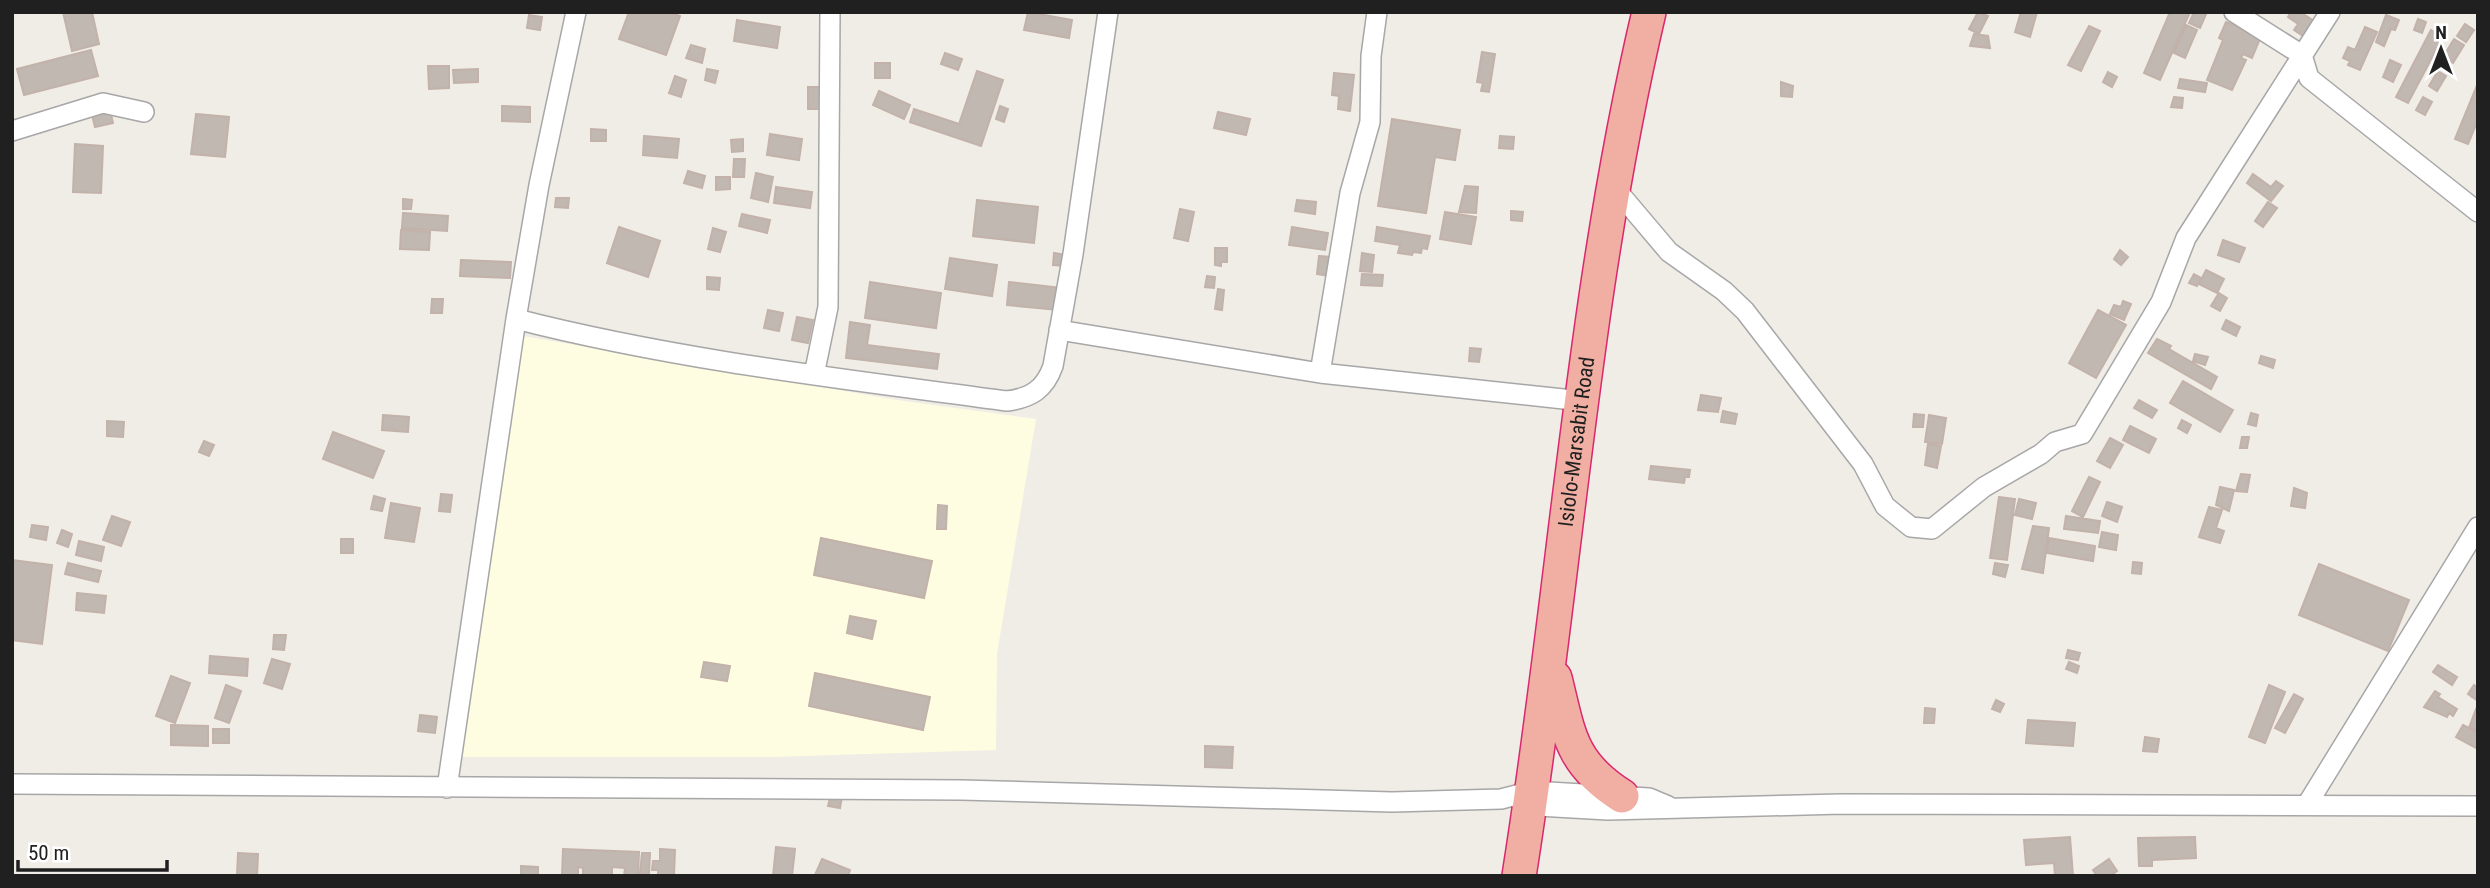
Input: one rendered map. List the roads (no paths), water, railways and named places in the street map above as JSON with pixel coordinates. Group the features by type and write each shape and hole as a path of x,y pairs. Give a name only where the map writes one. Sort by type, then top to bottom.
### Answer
{"highway":[{"name":"Isiolo-Marsabit Road","path":"1519,876 1521,799 1550,658 1582,401 1614,187 1650,12"},
{"path":"1550,658 1573,748 1594,777 1622,796"}],"street":[{"path":"447,788 516,319 539,185 576,12"},
{"path":"814,375 828,307 830,12"},
{"path":"516,319 567,332 814,375 1007,401 1024,399 1048,380 1059,330 1108,12"},
{"path":"1320,373 1350,193 1370,122 1370,56 1377,12"},
{"path":"2234,12 2302,55 2309,78 2478,212"},
{"path":"1614,187 1669,252 1724,291 1745,310 1863,464 1885,506 1894,516 1911,527 1931,529 1984,487 2041,454 2055,442 2082,434 2161,302 2186,238 2330,12"},
{"path":"12,131 103,103 144,112"},
{"path":"1059,330 1320,373 1582,401"},
{"path":"2308,803 2478,527"},
{"path":"12,784 961,790 1392,803 1622,796 1649,798 1668,806"},
{"path":"1521,799 1635,810 1668,806 2308,803 2478,806"}]}
